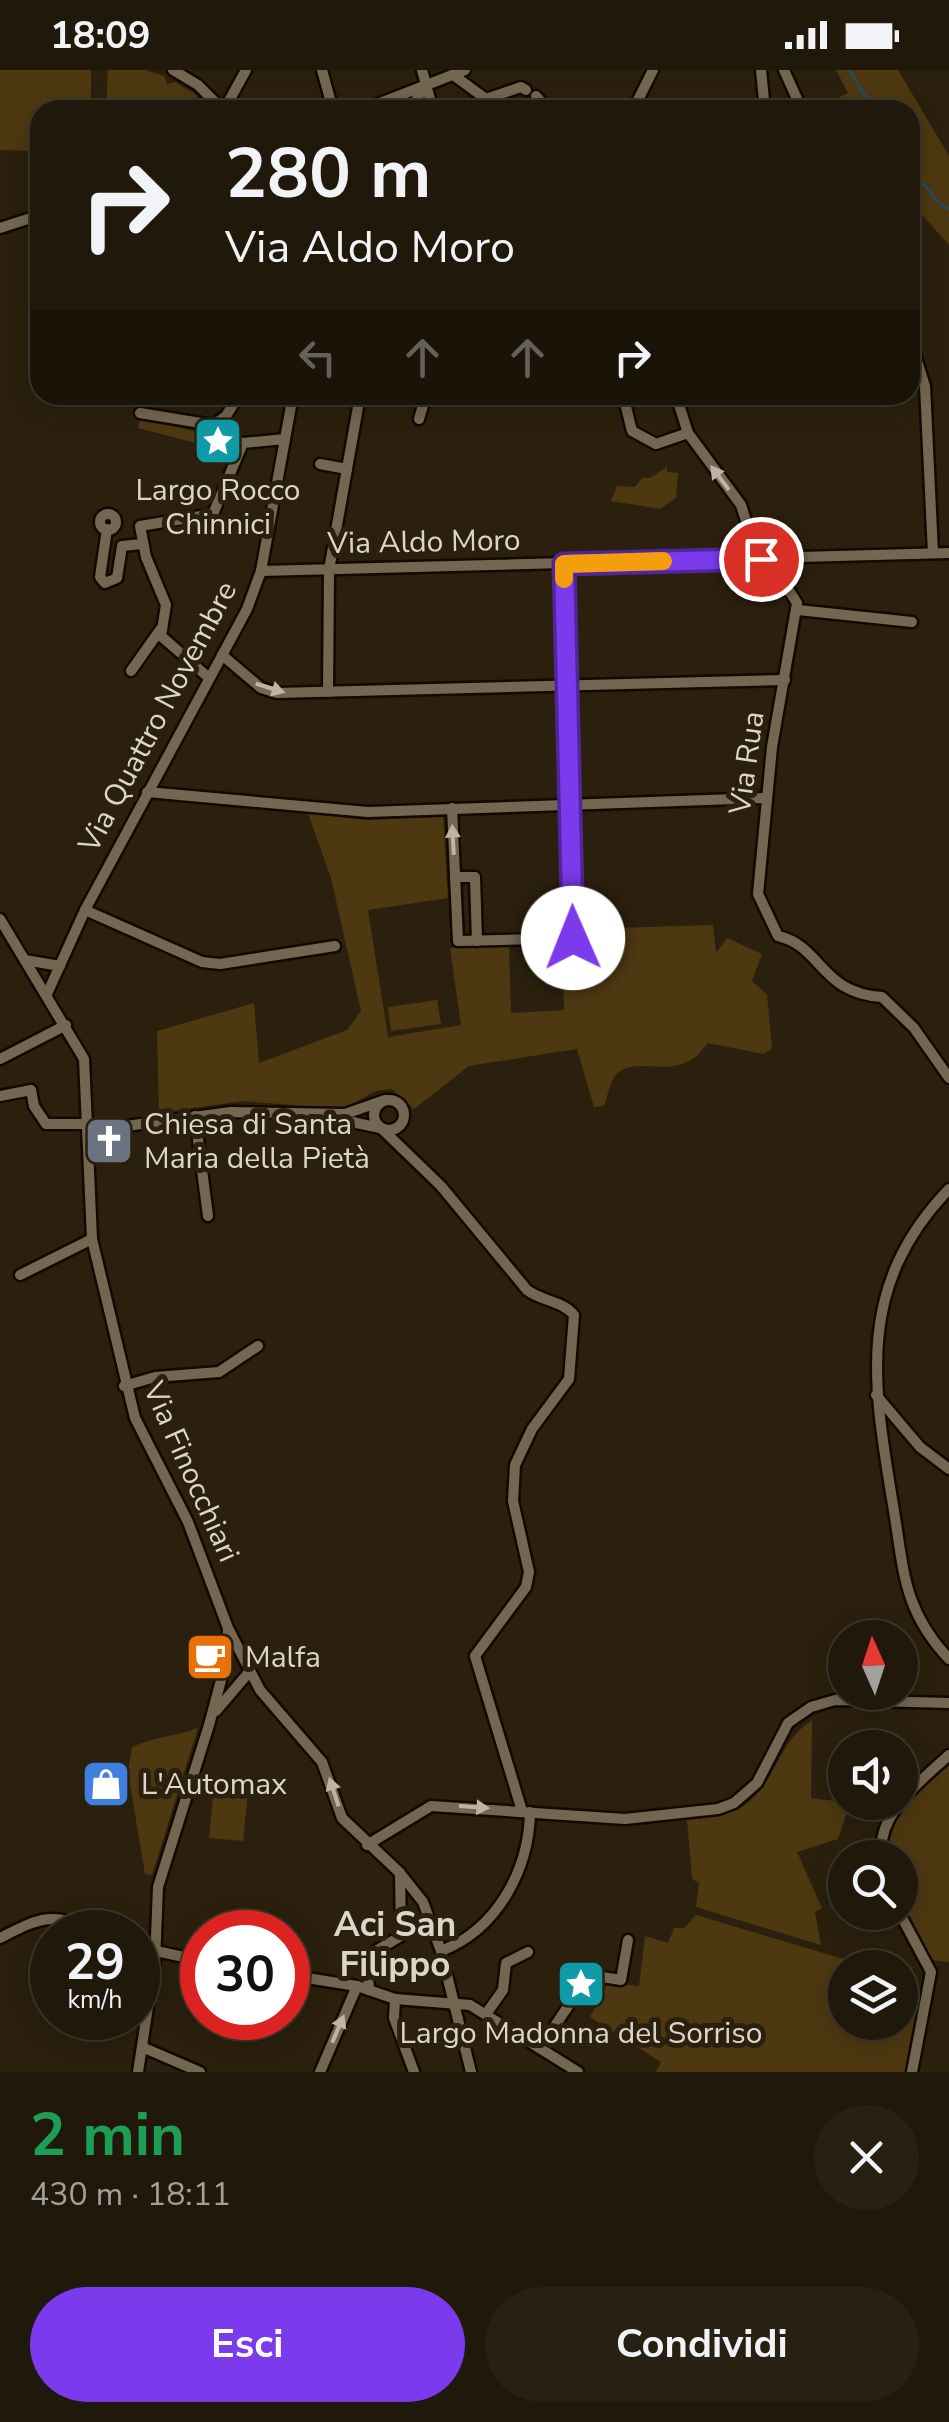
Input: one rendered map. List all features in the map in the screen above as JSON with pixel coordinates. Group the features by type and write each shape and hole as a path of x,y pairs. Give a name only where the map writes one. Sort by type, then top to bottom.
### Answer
{"street":[{"path":"173,70 214,100"},
{"path":"230,100 246,70"},
{"path":"322,70 330,100"},
{"path":"422,70 429,100"},
{"path":"639,100 654,70"},
{"path":"761,70 764,100"},
{"path":"784,70 798,100"},
{"path":"388,100 460,74 486,99 528,91 537,100"},
{"path":"416,100 424,86"},
{"path":"0,228 30,218"},
{"path":"920,370 925,386 933,553"},
{"path":"140,413 213,425 233,405"},
{"name":"Via Quattro Novembre","path":"47,994 84,910 247,609 261,571 291,405"},
{"path":"328,692 329,570 358,405"},
{"path":"419,419 423,405"},
{"path":"626,405 632,431 656,444 688,434"},
{"path":"679,405 688,434 741,505 768,558 794,595 798,610 912,622"},
{"path":"213,425 213,437 244,442 285,439"},
{"path":"142,544 122,546 118,578 106,583 100,577 111,526 140,526 213,514 244,442"},
{"path":"320,464 347,470"},
{"path":"131,671 160,630 166,605 142,544 140,526"},
{"name":"Via Aldo Moro","path":"261,571 949,553"},
{"path":"452,808 458,941 573,938 564,564"},
{"name":"Via Rua","path":"798,610 766,798 758,894 778,936 795,940 822,973 854,995 882,997 914,1028 949,1078"},
{"path":"160,630 208,677"},
{"path":"222,655 270,692 784,680"},
{"path":"146,792 368,812 766,798"},
{"path":"455,878 475,877 477,940"},
{"path":"84,910 202,962 235,962 334,946"},
{"name":"Via Finocchiari","path":"0,919 84,1059 92,1239 124,1386 135,1418 188,1522 228,1628 249,1667 280,1717 314,1750 330,1778 342,1818 423,1902 446,1949 452,2004 471,2072"},
{"path":"25,960 60,966"},
{"path":"0,1059 66,1025"},
{"path":"0,1096 31,1090 34,1106 46,1124 89,1128 253,1111 345,1114 385,1100 397,1102 404,1118 405,1141 420,1164"},
{"path":"385,1100 373,1113 382,1129 420,1164 527,1290 571,1310 569,1380 532,1429 514,1465 513,1501 529,1572 526,1587 474,1656 526,1812 523,1867 515,1883 470,1936 446,1949"},
{"path":"317,1115 382,1129 398,1127 404,1118"},
{"path":"195,1116 208,1216"},
{"path":"949,1189 924,1215 900,1256 881,1319 875,1394 906,1590 918,1622 949,1660"},
{"path":"20,1275 46,1265 66,1248 92,1239"},
{"path":"124,1386 168,1375 219,1372 258,1346"},
{"path":"875,1394 920,1447 949,1469"},
{"path":"157,1910 158,1887 224,1668 228,1628"},
{"path":"224,1668 249,1667"},
{"path":"209,1725 221,1702 249,1667"},
{"path":"367,1846 431,1806 626,1819 718,1809 734,1803 756,1783 788,1723 811,1706 835,1700 947,1704"},
{"path":"882,1840 889,1818 949,1754"},
{"path":"369,1990 367,1956 401,1936 396,1870"},
{"path":"0,1938 30,1925"},
{"path":"909,1930 931,1972 912,2072"},
{"path":"540,2048 585,1981 596,1976 620,1980 628,1940"},
{"path":"486,2014 504,1990 506,1963 528,1952"},
{"path":"310,1979 357,1986 394,1999 470,2006 578,2072"},
{"path":"320,2072 357,1986"},
{"path":"394,1999 394,2018 414,2072"},
{"path":"138,2072 143,2040"},
{"path":"142,2046 200,2072"}],"shaded area":[{"path":"0,70 91,70 91,100 30,100 30,151 0,150"},
{"path":"108,70 145,70 164,76 167,84 175,82 200,100 106,100"},
{"path":"836,70 898,70 916,100 834,100 848,93"},
{"path":"920,107 949,156 949,245 920,212"},
{"path":"140,419 203,433 211,447 138,428"},
{"path":"667,467 667,472 678,473 676,498 660,509 611,501 617,486 635,487 642,478 650,478"},
{"path":"308,813 366,820 443,817 448,898 368,910 388,1037 461,1025 450,948 509,946 511,1013 564,1010 562,944 582,943 582,929 713,925 716,953 727,938 762,954 752,981 767,995 772,1048 764,1054 707,1043 685,1063 624,1069 613,1079 604,1106 594,1107 577,1049 469,1066 414,1109 392,1089 376,1091 342,1109 242,1101 159,1113 157,1031 254,1003 259,1063 347,1030 361,1011 331,878"},
{"path":"437,1000 441,1024 391,1031 388,1007"},
{"path":"812,1720 811,1798 828,1800 828,1820 844,1820 838,1839 797,1852 822,1908 815,1912 821,1945 696,1907 699,1883 692,1879 687,1820 736,1810 754,1798 800,1730"},
{"path":"198,1728 152,1875 145,1874 128,1772 132,1747"},
{"path":"949,1760 949,1962 931,1960 915,1930 918,1930 918,1840 890,1840 898,1820 918,1820 918,1792"},
{"path":"215,1776 249,1780 243,1841 209,1838"},
{"path":"696,1915 828,1954 828,2040 913,2040 906,2072 656,2072 661,2062 590,2017 608,1983 639,1986 645,1936 668,1943 674,1928 684,1928"}],"waterway":[{"path":"849,70 868,100"},
{"path":"920,180 949,209"}],"slow traffic":[{"path":"564,579 564,564 663,561"}],"place":[{"name":"Largo Rocco Chinnici","path":"218,441"},
{"name":"Chiesa di Santa Maria della Pietà","path":"109,1141"},
{"name":"Malfa","path":"210,1657"},
{"name":"L'Automax","path":"106,1784"},
{"name":"Largo Madonna del Sorriso","path":"581,1984"}],"district":[{"name":"Aci San Filippo","path":"395,1944"}],"route":[{"path":"573,938 564,564 761,559"}]}
